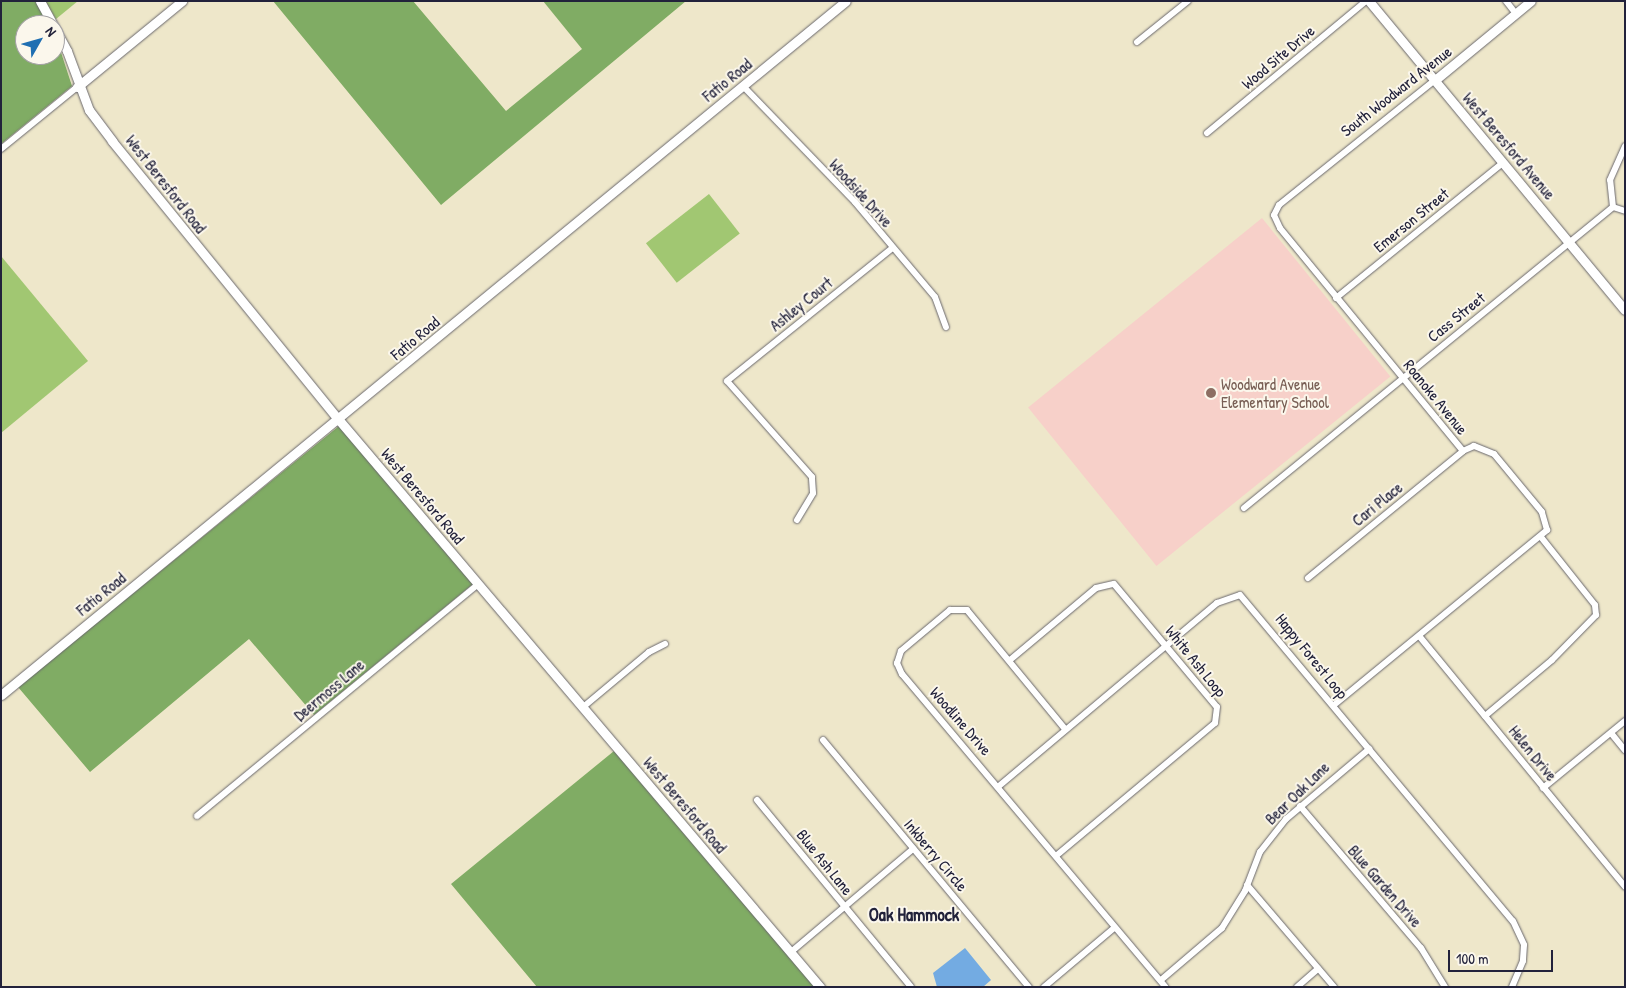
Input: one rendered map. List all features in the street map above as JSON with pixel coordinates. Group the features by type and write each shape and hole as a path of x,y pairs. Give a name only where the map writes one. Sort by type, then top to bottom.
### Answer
{"street":[{"name":"West Beresford Road","path":"40,1 67,51 77,87 112,141 339,420 820,987"},
{"path":"1,148 182,1"},
{"name":"Fatio Road","path":"1,695 339,420 846,1"},
{"path":"1138,42 1188,1"},
{"name":"West Beresford Avenue","path":"1368,1 1625,310"},
{"name":"Wood Site Drive","path":"1207,133 1368,1"},
{"path":"1506,1 1516,14"},
{"name":"South Woodward Avenue","path":"1278,205 1532,1"},
{"name":"Woodside Drive","path":"743,86 854,202 891,249 935,297 946,327"},
{"path":"1625,146 1615,160 1610,180 1614,206 1625,211"},
{"name":"Emerson Street","path":"1336,298 1504,163"},
{"name":"Roanoke Avenue","path":"1278,205 1274,215 1280,228 1463,451 1474,446 1494,454 1542,512 1547,530 1540,537"},
{"name":"Cass Street","path":"1244,508 1614,206"},
{"name":"Ashley Court","path":"797,520 813,493 812,477 727,381 891,249"},
{"name":"Cari Place","path":"1308,578 1463,451"},
{"path":"1334,705 1420,637 1540,537 1595,605 1596,615 1587,627 1485,716"},
{"name":"White Ash Loop","path":"1010,660 1105,583 1118,588 1217,707 1215,723 1056,856"},
{"name":"Deermoss Lane","path":"197,816 478,584"},
{"name":"Happy Forest Loop","path":"999,786 1217,604 1240,595 1513,921 1524,945 1524,961 1512,987"},
{"name":"Woodline Drive","path":"1066,729 967,610 957,608 902,651 897,663 1114,928 1166,987"},
{"name":"Helen Drive","path":"1420,637 1625,886"},
{"path":"582,708 649,652 665,644"},
{"path":"1543,788 1625,721"},
{"path":"1611,733 1625,750"},
{"name":"Inkberry Circle","path":"823,740 1029,987"},
{"name":"Bear Oak Lane","path":"1161,980 1222,928 1248,885 1260,852 1300,806 1369,749"},
{"name":"Blue Ash Lane","path":"757,800 911,987"},
{"name":"Blue Garden Drive","path":"1300,806 1421,948 1445,987"},
{"path":"791,952 913,849"},
{"path":"1248,885 1334,987"},
{"path":"1044,987 1114,928"},
{"path":"1297,987 1318,969"}],"shaded area":[{"name":"Woodward Avenue Elementary School","path":"1262,218 1390,377 1156,566 1028,407"}],"green space":[{"path":"1,1 35,1 44,15 15,15 15,65 65,65 72,86 1,144"},
{"path":"45,1 78,1 61,15 54,15"},
{"path":"273,1 413,1 506,111 582,49 543,1 686,1 441,205"},
{"path":"709,194 740,233 677,283 646,243"},
{"path":"1,256 88,361 1,433"},
{"path":"339,426 473,584 314,715 249,639 90,772 18,687"},
{"path":"614,751 815,987 537,987 451,884"}],"water":[{"path":"965,948 991,980 983,987 937,987 933,973"}],"place":[{"name":"Woodward Avenue Elementary School","path":"1211,393"}],"district":[{"name":"Oak Hammock","path":"914,915"}]}
